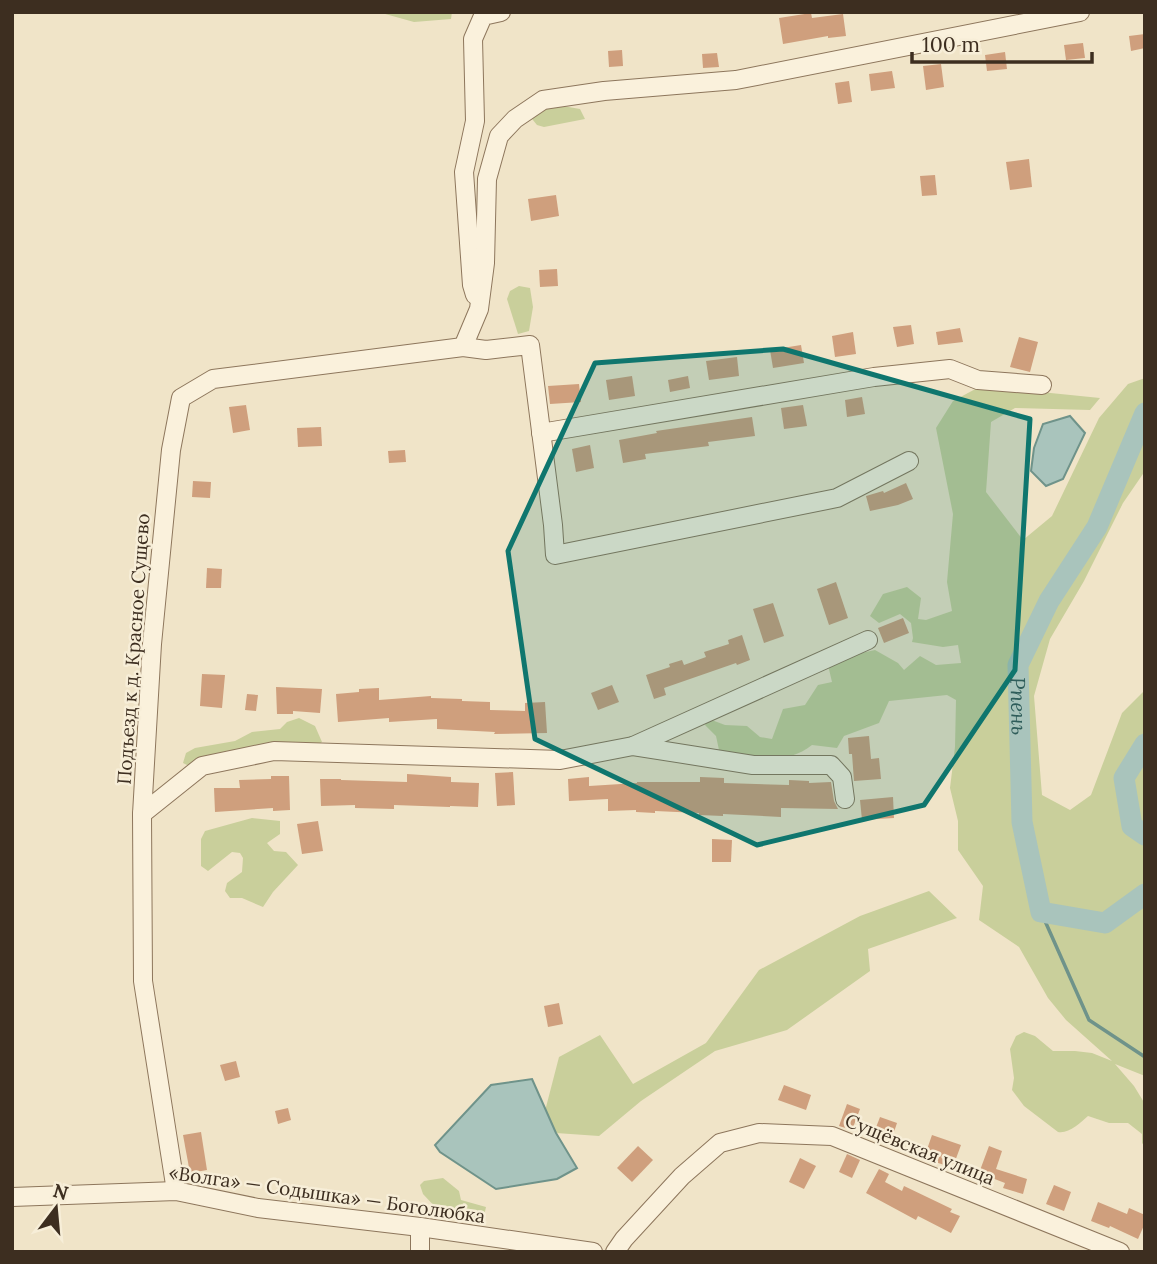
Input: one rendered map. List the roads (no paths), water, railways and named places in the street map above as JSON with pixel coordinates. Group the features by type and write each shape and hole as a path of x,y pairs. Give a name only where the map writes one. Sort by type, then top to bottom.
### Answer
{"street":[{"path":"909,461 837,498 555,555 530,345 486,350 463,348 479,309 485,263 487,179 499,136 515,119 543,100 604,91 736,80 1080,12"},
{"path":"479,309 472,285 464,172 475,121 473,39 489,13"},
{"name":"Подъезд к д. Красное Сущево","path":"176,1191 143,981 142,814 152,644 169,464 181,398 213,379 463,348"},
{"path":"541,433 874,377 950,369 978,380 1042,386"},
{"path":"142,814 202,766 274,751 560,760 633,746 868,640"},
{"path":"633,746 753,765 831,765 842,777 845,799"},
{"name":"Сущёвская улица","path":"615,1252 682,1176 720,1143 759,1133 832,1136 1120,1252"},
{"name":"«Волга» — Содышка» — Боголюбка","path":"12,1197 176,1191 258,1208 420,1227 593,1252"},
{"path":"420,1227 420,1252"}],"water":[{"path":"1070,416 1085,433 1063,479 1046,486 1031,471 1034,448 1043,424"},
{"path":"532,1079 556,1133 577,1168 557,1179 496,1189 440,1152 435,1145 491,1085"}],"waterway":[{"name":"Рпень","path":"1145,413 1097,527 1049,601 1018,665 1022,822 1041,912 1105,923 1145,894"},
{"name":"Рпень","path":"1145,744 1124,778 1132,826 1145,835"},
{"path":"1041,912 1089,1020 1145,1057"}]}
